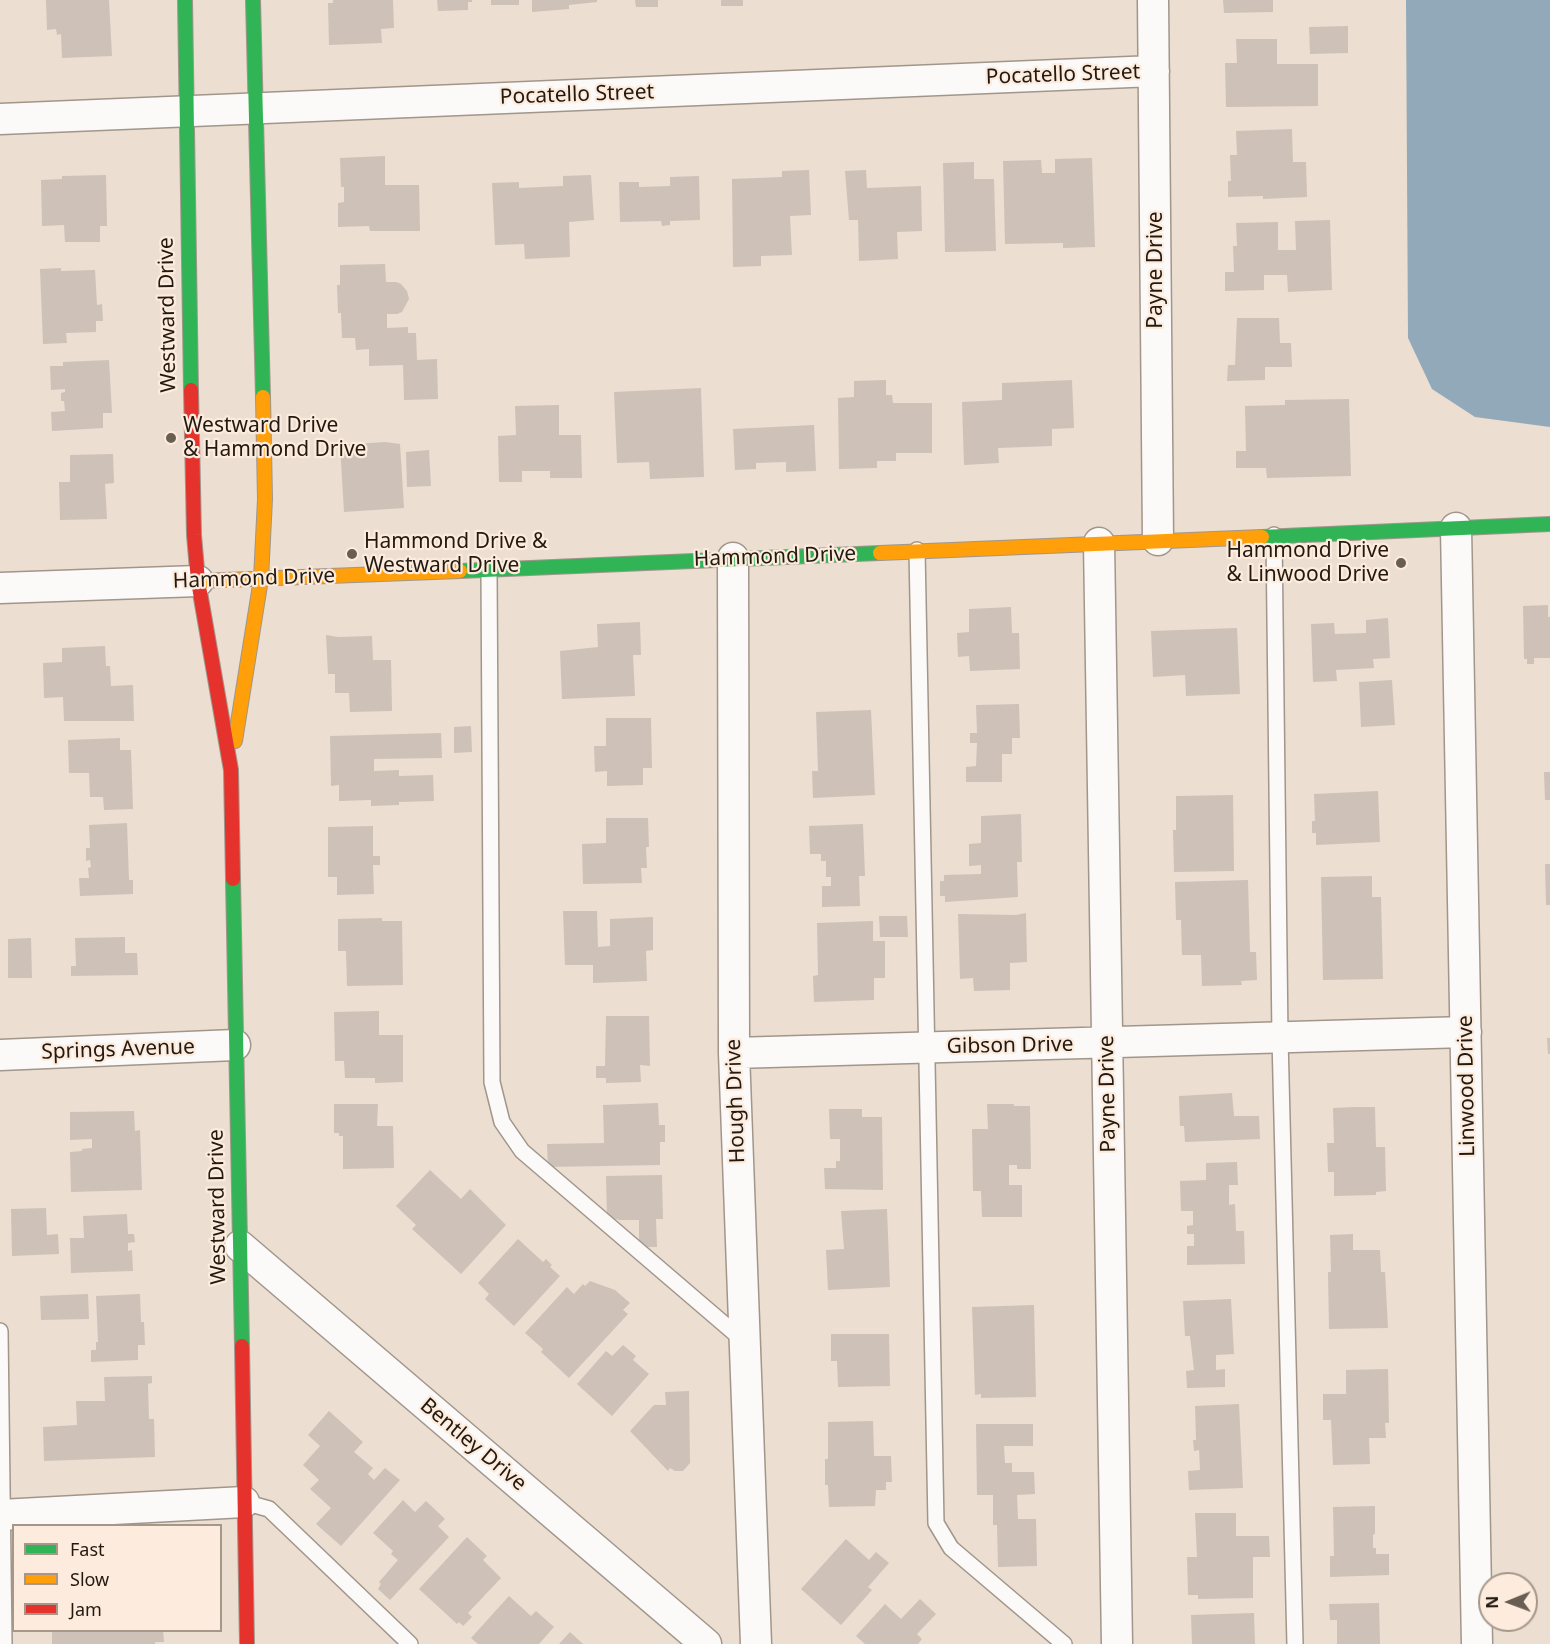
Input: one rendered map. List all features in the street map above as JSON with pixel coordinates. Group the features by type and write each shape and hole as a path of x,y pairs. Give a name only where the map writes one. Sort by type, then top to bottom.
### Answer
{"street":[{"name":"Westward Drive","path":"185,0 193,508 198,581 231,770 247,1644"},
{"name":"Westward Drive","path":"231,770 261,579 265,499 253,0"},
{"name":"Payne Drive","path":"1153,0 1158,540"},
{"name":"Pocatello Street","path":"0,119 1154,71"},
{"name":"Hammond Drive","path":"0,588 489,570 1550,524"},
{"name":"Linwood Drive","path":"1456,528 1477,1644"},
{"name":"Payne Drive","path":"1099,543 1117,1644"},
{"name":"Hough Drive","path":"733,558 734,1053 756,1644"},
{"name":"Gibson Drive","path":"734,1053 1466,1032"},
{"name":"Springs Avenue","path":"0,1055 235,1045"},
{"name":"Bentley Drive","path":"240,1246 706,1644"},
{"path":"1,1515 244,1502"}],"lane":[{"path":"1274,535 1281,1038 1295,1644"},
{"path":"917,550 936,1523 951,1548 1064,1644"},
{"path":"489,570 492,1082 502,1122 522,1151 745,1342"},
{"path":"0,1331 4,1644"},
{"path":"244,1502 269,1509 410,1644"}],"water":[{"path":"1406,0 1550,0 1550,427 1475,417 1432,389 1408,338"}],"building":[{"path":"46,0 109,0 112,56 62,58 61,34 57,35 56,29 47,30"},
{"path":"333,0 393,0 394,28 381,29 382,43 329,45 328,3 333,3"},
{"path":"437,0 472,0 472,2 468,2 468,10 438,11"},
{"path":"491,0 519,0 519,5 491,5"},
{"path":"532,0 597,0 597,2 569,5 569,9 532,12"},
{"path":"635,0 658,0 658,7 636,7"},
{"path":"721,0 743,0 743,6 721,6"},
{"path":"1223,0 1273,0 1273,12 1224,13"},
{"path":"1348,26 1348,53 1310,54 1309,27"},
{"path":"1236,39 1277,39 1277,64 1318,64 1318,106 1226,107 1225,63 1237,63"},
{"path":"1292,129 1293,162 1306,162 1307,197 1263,199 1263,196 1228,197 1228,181 1231,181 1230,155 1237,155 1236,131"},
{"path":"385,156 385,185 419,185 420,231 370,231 369,226 338,227 338,203 344,202 340,158"},
{"path":"1092,158 1095,247 1063,248 1063,243 1005,244 1003,161 1041,160 1042,173 1055,173 1055,159"},
{"path":"974,162 974,179 994,179 996,251 945,252 943,163"},
{"path":"809,170 811,215 790,216 792,255 761,256 761,266 733,267 732,179 782,177 782,171"},
{"path":"866,170 867,188 921,186 922,231 897,232 898,259 859,261 858,220 849,220 845,171"},
{"path":"106,175 107,226 100,226 100,242 65,242 64,225 42,226 41,180 62,179 62,176"},
{"path":"591,175 594,220 569,222 570,257 525,259 524,244 495,245 492,183 519,182 519,188 563,186 563,176"},
{"path":"699,176 700,220 670,221 670,225 662,226 661,221 620,222 619,182 639,182 639,187 670,186 670,177"},
{"path":"1330,220 1332,290 1288,292 1287,275 1264,275 1264,290 1225,291 1225,272 1234,272 1233,246 1237,246 1236,223 1278,222 1278,250 1296,250 1295,221"},
{"path":"385,264 386,282 401,284 407,291 409,299 402,312 387,314 387,328 408,327 408,333 416,333 417,360 437,359 438,399 404,400 403,365 369,366 369,349 356,350 355,338 342,338 337,285 340,285 340,265"},
{"path":"61,268 61,271 95,270 97,305 102,304 103,321 96,321 96,332 66,333 67,343 43,344 40,269"},
{"path":"1237,318 1279,318 1280,343 1291,343 1292,367 1265,367 1265,380 1227,381 1228,365 1235,365"},
{"path":"109,360 112,413 103,413 103,428 52,431 51,412 65,411 61,393 65,392 65,389 51,390 50,366 63,366 63,362"},
{"path":"886,380 886,395 892,395 893,403 932,403 932,453 896,453 896,461 877,461 877,468 839,469 838,398 854,397 854,381"},
{"path":"1072,380 1074,428 1052,429 1052,446 998,448 999,463 964,465 962,402 1002,400 1002,383"},
{"path":"701,388 704,477 650,479 649,462 617,463 614,392"},
{"path":"1349,399 1351,476 1267,478 1266,468 1236,468 1236,451 1246,451 1245,406 1285,405 1285,400"},
{"path":"559,405 559,435 581,435 582,478 550,478 550,471 522,471 522,482 499,482 498,436 516,435 515,406"},
{"path":"814,425 816,471 786,472 786,462 756,463 756,469 735,470 733,429"},
{"path":"385,442 400,444 404,508 344,512 340,445"},
{"path":"429,450 431,486 407,487 406,452"},
{"path":"113,454 114,483 105,484 107,519 60,520 59,482 70,482 70,455"},
{"path":"1548,605 1550,658 1534,658 1534,664 1527,664 1527,659 1524,659 1523,606"},
{"path":"1011,607 1012,633 1019,633 1020,669 970,671 969,656 958,657 957,633 969,632 969,609"},
{"path":"1388,618 1390,658 1373,659 1374,668 1336,670 1337,681 1313,682 1311,624 1334,623 1335,634 1366,633 1366,620"},
{"path":"640,622 641,655 633,655 635,696 562,699 560,651 598,647 597,624"},
{"path":"1237,628 1240,694 1186,696 1185,675 1153,677 1151,631"},
{"path":"326,635 372,636 373,660 391,660 392,711 350,712 349,693 335,693 335,674 328,674"},
{"path":"105,646 106,666 110,666 111,686 133,685 134,721 64,721 63,697 44,698 43,663 62,662 62,648"},
{"path":"1392,680 1395,725 1361,727 1359,682"},
{"path":"1019,704 1020,738 1012,738 1012,754 1002,754 1002,782 966,782 966,767 976,766 977,743 970,743 970,733 977,733 976,705"},
{"path":"871,710 875,795 813,798 812,771 818,771 816,712"},
{"path":"606,718 651,718 652,768 643,768 643,785 607,786 607,771 595,772 594,746 606,746"},
{"path":"471,726 472,752 454,753 454,727"},
{"path":"441,733 442,758 374,759 374,771 399,770 399,776 433,775 434,801 371,806 371,800 339,801 339,785 331,786 330,736"},
{"path":"120,738 120,750 131,750 133,809 104,810 103,797 90,797 89,773 69,773 68,740"},
{"path":"1544,772 1550,772 1550,800 1545,800"},
{"path":"1378,791 1380,842 1316,845 1316,833 1312,833 1312,821 1315,821 1314,794"},
{"path":"1233,795 1234,871 1174,872 1173,830 1176,830 1176,796"},
{"path":"1021,814 1022,862 1017,862 1018,897 945,902 945,896 940,896 940,881 944,881 944,875 981,874 981,865 969,866 969,844 981,843 981,816"},
{"path":"606,818 648,818 649,847 646,847 647,868 641,868 642,883 583,884 582,844 606,843"},
{"path":"127,823 129,880 133,880 133,894 80,896 79,878 89,878 88,868 91,867 90,860 86,861 86,848 90,848 89,825"},
{"path":"863,824 865,876 859,876 860,906 822,907 822,886 831,886 831,877 826,877 826,861 821,861 821,854 810,854 809,826"},
{"path":"373,826 373,856 380,856 380,865 373,865 374,894 337,895 337,877 328,877 328,827"},
{"path":"1545,864 1550,864 1550,905 1546,905"},
{"path":"1372,876 1372,897 1381,897 1383,979 1323,980 1321,877"},
{"path":"1248,880 1250,952 1256,952 1257,980 1241,981 1242,985 1202,986 1201,955 1182,955 1181,920 1176,920 1175,882"},
{"path":"563,911 597,911 598,947 610,946 610,919 653,917 653,950 646,951 647,981 593,983 593,965 565,965"},
{"path":"1026,913 1027,962 1010,963 1010,990 974,991 973,978 960,979 958,914 1016,915"},
{"path":"879,916 907,916 908,937 880,937"},
{"path":"382,918 382,921 402,921 403,985 347,986 346,951 338,951 338,919"},
{"path":"873,921 873,941 885,941 885,978 874,978 874,1000 814,1002 813,976 818,975 817,923"},
{"path":"125,937 125,953 137,953 138,975 71,976 71,966 76,966 75,938"},
{"path":"31,938 32,978 8,978 8,939"},
{"path":"379,1011 379,1035 403,1035 403,1082 375,1083 375,1078 345,1078 344,1061 335,1061 334,1012"},
{"path":"606,1016 649,1016 650,1066 640,1065 641,1082 606,1083 606,1078 596,1078 596,1066 605,1066"},
{"path":"1547,1038 1550,1038 1550,1054 1548,1054"},
{"path":"1232,1093 1234,1116 1259,1116 1260,1139 1185,1142 1184,1126 1180,1126 1179,1096"},
{"path":"658,1103 659,1125 665,1125 665,1142 660,1142 660,1165 548,1167 547,1144 604,1143 603,1105"},
{"path":"334,1104 378,1104 377,1126 393,1126 394,1168 343,1169 343,1136 334,1133"},
{"path":"987,1104 1030,1106 1031,1169 1017,1169 1017,1165 1009,1165 1009,1185 1022,1185 1022,1217 982,1217 981,1191 973,1191 972,1129 988,1129"},
{"path":"1375,1107 1376,1147 1385,1147 1386,1191 1376,1192 1376,1195 1334,1196 1334,1172 1328,1172 1327,1143 1334,1143 1333,1108"},
{"path":"829,1109 862,1109 862,1117 882,1117 883,1190 825,1189 824,1168 836,1168 836,1161 840,1161 840,1139 830,1139"},
{"path":"134,1111 135,1131 140,1130 142,1190 71,1192 70,1152 92,1148 92,1139 70,1140 70,1112"},
{"path":"1237,1162 1238,1185 1229,1185 1229,1205 1235,1204 1236,1231 1244,1231 1245,1264 1187,1265 1187,1246 1194,1246 1194,1234 1187,1234 1187,1226 1193,1225 1193,1211 1181,1211 1180,1181 1206,1180 1206,1163"},
{"path":"430,1170 461,1199 470,1189 506,1225 461,1274 412,1229 416,1225 396,1206"},
{"path":"662,1175 663,1219 656,1219 657,1247 639,1247 639,1220 607,1217 606,1176"},
{"path":"46,1208 47,1235 58,1234 59,1254 12,1256 11,1209"},
{"path":"887,1209 890,1287 828,1290 826,1250 844,1249 841,1211"},
{"path":"127,1214 128,1234 134,1234 135,1242 128,1243 128,1251 132,1250 133,1271 71,1273 70,1238 84,1238 83,1216"},
{"path":"1353,1234 1353,1250 1380,1250 1381,1272 1385,1272 1388,1328 1329,1329 1330,1235"},
{"path":"518,1239 543,1262 546,1259 552,1265 550,1267 560,1276 514,1326 485,1299 489,1294 478,1283"},
{"path":"590,1281 615,1290 630,1303 623,1310 628,1314 569,1378 541,1352 543,1349 525,1333 567,1287 574,1294 583,1284 585,1286"},
{"path":"88,1294 89,1319 41,1320 40,1296"},
{"path":"140,1294 145,1345 138,1345 138,1360 91,1362 91,1350 96,1350 96,1342 98,1342 96,1296"},
{"path":"1231,1299 1234,1354 1216,1355 1216,1370 1225,1369 1225,1387 1187,1388 1186,1371 1194,1370 1190,1336 1185,1336 1183,1301"},
{"path":"1034,1305 1036,1397 981,1398 981,1394 975,1395 972,1307"},
{"path":"831,1334 889,1334 890,1386 838,1387 837,1361 831,1361"},
{"path":"623,1345 636,1356 633,1360 649,1374 612,1416 577,1384 606,1351 612,1356"},
{"path":"1388,1369 1389,1423 1385,1423 1386,1438 1369,1438 1370,1464 1333,1465 1331,1420 1323,1420 1323,1394 1346,1394 1346,1370"},
{"path":"152,1376 152,1383 148,1384 149,1419 154,1419 155,1457 44,1461 43,1427 77,1425 76,1401 105,1401 104,1377"},
{"path":"689,1391 690,1463 683,1471 670,1468 668,1471 630,1431 654,1405 666,1405 665,1392"},
{"path":"1239,1404 1243,1488 1189,1490 1188,1471 1200,1470 1199,1450 1194,1451 1193,1440 1196,1440 1195,1406"},
{"path":"329,1411 363,1442 354,1452 373,1468 368,1474 374,1480 385,1468 400,1480 341,1546 316,1524 331,1508 310,1489 319,1480 303,1465 320,1446 308,1435"},
{"path":"873,1421 874,1456 891,1456 892,1482 886,1482 886,1490 876,1490 875,1506 829,1507 828,1485 825,1485 828,1422"},
{"path":"976,1424 1033,1424 1033,1446 1004,1446 1005,1463 1012,1463 1012,1472 1034,1472 1035,1494 1017,1495 1018,1519 1036,1519 1037,1566 998,1567 997,1525 993,1525 993,1495 977,1495"},
{"path":"403,1500 415,1512 426,1501 445,1519 438,1526 449,1537 390,1600 378,1589 381,1584 379,1582 398,1560 391,1554 393,1551 373,1533"},
{"path":"1375,1506 1373,1548 1376,1548 1376,1554 1389,1554 1389,1575 1330,1577 1330,1556 1334,1556 1333,1507"},
{"path":"1195,1513 1236,1513 1236,1536 1269,1536 1270,1557 1253,1557 1253,1598 1198,1599 1198,1595 1188,1595 1187,1557 1197,1557"},
{"path":"467,1537 487,1556 483,1560 501,1578 468,1613 472,1617 463,1626 459,1622 457,1624 419,1589"},
{"path":"846,1539 869,1560 876,1552 889,1563 868,1587 872,1590 841,1625 801,1589"},
{"path":"509,1596 531,1616 536,1611 554,1627 539,1644 478,1644 471,1638"},
{"path":"920,1599 936,1614 917,1634 922,1639 918,1644 865,1644 856,1636 885,1604 901,1619"},
{"path":"1379,1603 1380,1644 1337,1644 1337,1620 1330,1620 1329,1604"},
{"path":"1254,1613 1255,1644 1192,1644 1191,1615"},
{"path":"52,1632 163,1632 164,1642 155,1642 155,1644 52,1644"},
{"path":"570,1632 583,1644 559,1644"}],"traffic: fast":[{"path":"185,0 191,390"},
{"path":"253,0 263,397"},
{"path":"1262,537 1550,524"},
{"path":"460,571 880,553"},
{"path":"233,879 242,1346"}],"traffic: slow":[{"path":"235,741 261,579 265,499 263,397"},
{"path":"880,553 1262,537"},
{"path":"198,581 460,571"}],"traffic: jam":[{"path":"191,390 194,535 198,581 231,770 233,879"},
{"path":"242,1346 247,1644"}],"place":[{"name":"Westward Drive & Hammond Drive","path":"171,438"},
{"name":"Hammond Drive & Westward Drive","path":"352,554"},
{"name":"Hammond Drive & Linwood Drive","path":"1401,563"}]}
